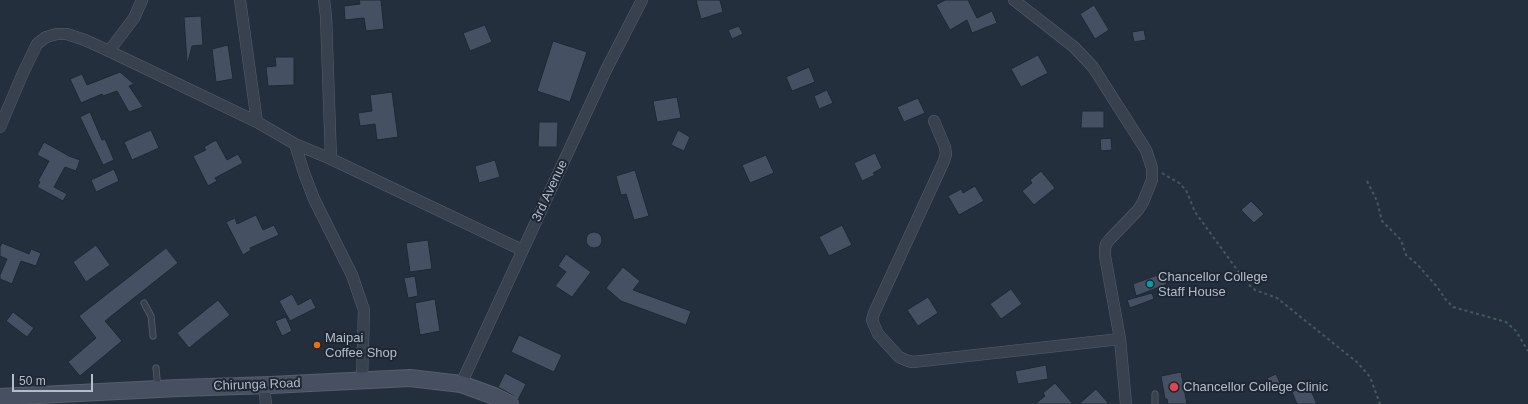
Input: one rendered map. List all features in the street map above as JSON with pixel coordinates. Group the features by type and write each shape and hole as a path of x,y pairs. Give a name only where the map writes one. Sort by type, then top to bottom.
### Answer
{"street":[{"path":"109,51 134,18 142,0"},
{"path":"240,0 257,122"},
{"path":"324,0 326,16 331,159"},
{"name":"3rd Avenue","path":"461,384 606,70 642,0"},
{"path":"1014,0 1074,47 1093,67 1146,150 1152,168 1152,180 1143,202 1138,210 1110,239 1106,244 1105,249 1120,339 1126,404"},
{"path":"0,127 37,44 46,37 57,34 67,34 109,51 257,122 295,144 331,159 522,250"},
{"path":"934,121 945,147 946,154 874,313 872,320 878,334 899,357 913,362 1120,339"},
{"path":"295,144 314,199 352,275 364,310 362,380"},
{"name":"Chirunga Road","path":"0,397 158,389 264,386 410,378 461,384 494,396 510,404"},
{"path":"264,386 266,404"}],"lane":[{"path":"144,303 151,316 153,336"},
{"path":"156,368 158,389"},
{"path":"1154,404 1155,394"}],"path":[{"path":"1152,168 1179,183 1186,190 1196,212 1246,282 1255,290 1282,302 1364,369 1370,377 1380,404"},
{"path":"1367,181 1377,201 1382,221 1400,240 1406,255 1417,264 1429,280 1438,288 1446,300 1453,306 1506,322 1516,331 1528,351"}],"building":[{"path":"359,0 381,0 384,29 366,31 364,18 345,20 344,6 360,4"},
{"path":"696,0 720,0 723,12 701,19"},
{"path":"945,0 968,0 977,18 992,11 997,23 972,33 967,20 950,30 936,5"},
{"path":"1094,5 1109,30 1095,39 1080,14"},
{"path":"201,16 203,45 192,46 187,62 184,17"},
{"path":"485,25 492,42 470,51 463,33"},
{"path":"739,26 743,34 732,39 728,30"},
{"path":"1144,30 1146,40 1134,42 1132,32"},
{"path":"553,41 587,52 570,102 537,91"},
{"path":"228,45 233,79 216,82 212,49"},
{"path":"1038,55 1048,73 1021,87 1011,69"},
{"path":"275,57 294,57 294,85 268,86 266,67 276,66"},
{"path":"809,67 815,82 792,91 786,77"},
{"path":"120,72 134,84 129,86 143,107 129,112 117,91 103,96 102,94 81,103 70,79 82,74 87,85"},
{"path":"827,90 833,103 819,109 814,96"},
{"path":"392,92 398,137 377,140 375,124 360,126 358,113 372,111 370,95"},
{"path":"677,97 681,118 657,122 653,101"},
{"path":"918,98 925,113 904,122 897,107"},
{"path":"1082,111 1104,111 1104,128 1081,128"},
{"path":"90,112 102,140 105,139 114,160 103,165 80,117"},
{"path":"539,122 558,122 557,147 538,147"},
{"path":"151,130 159,148 132,160 124,142"},
{"path":"678,130 690,137 684,151 671,145"},
{"path":"1111,138 1112,150 1101,151 1100,139"},
{"path":"216,140 227,160 238,154 243,163 215,178 217,181 208,186 193,156 206,150 204,147"},
{"path":"44,142 69,156 80,160 76,171 65,167 54,187 67,194 63,201 37,187 40,182 38,181 49,161 37,155"},
{"path":"875,153 882,168 873,173 875,175 862,181 854,163"},
{"path":"766,155 774,173 750,183 742,165"},
{"path":"495,160 500,177 479,183 475,166"},
{"path":"114,169 119,181 96,192 91,180"},
{"path":"635,170 649,216 634,220 626,194 621,195 616,176"},
{"path":"1041,171 1055,188 1034,205 1022,191 1032,183 1030,180"},
{"path":"975,186 984,201 959,215 948,196 961,189 963,193"},
{"path":"1251,201 1264,214 1254,223 1241,210"},
{"path":"256,215 263,230 274,225 279,235 250,248 251,250 243,255 226,222 235,218 237,224"},
{"path":"842,225 852,245 829,256 819,237"},
{"path":"594,232 600,234 602,240 600,246 594,248 588,246 586,240 588,234"},
{"path":"428,240 432,269 410,272 406,243"},
{"path":"2,243 29,254 31,249 41,253 36,266 21,261 12,284 0,279 0,275 7,259 0,256 0,247"},
{"path":"96,245 110,265 86,282 73,262"},
{"path":"166,248 178,263 105,321 122,341 80,376 68,362 96,338 79,316"},
{"path":"566,254 591,272 572,297 555,286 566,272 558,266"},
{"path":"623,267 640,281 633,290 691,311 686,325 621,301 606,288"},
{"name":"Chancellor College Staff House","path":"1163,273 1167,284 1136,296 1133,284"},
{"path":"415,276 418,296 408,298 404,278"},
{"path":"1011,289 1022,304 1001,319 990,304"},
{"path":"1152,293 1154,299 1130,308 1127,300"},
{"path":"292,294 298,305 311,298 316,308 290,321 279,301"},
{"path":"928,297 938,313 918,326 907,310"},
{"path":"435,299 440,331 420,335 415,303"},
{"path":"218,300 230,315 189,348 177,333"},
{"path":"13,312 34,328 27,337 6,321"},
{"path":"286,317 292,331 282,336 275,321"},
{"path":"519,335 562,355 554,372 511,352"},
{"path":"1046,365 1048,379 1018,384 1015,371"},
{"name":"Chancellor College Clinic","path":"1181,372 1187,404 1168,404 1167,399 1165,399 1161,376"},
{"path":"505,373 526,384 518,400 498,387"},
{"path":"1276,374 1281,385 1271,389 1267,378"},
{"path":"1055,383 1073,404 1035,404 1045,396 1043,393"},
{"path":"1308,384 1317,404 1297,404 1292,392"},
{"path":"1096,389 1109,404 1079,404"}],"place":[{"name":"Chancellor College Staff House","path":"1150,284"},
{"name":"Maipai Coffee Shop","path":"317,345"},
{"name":"Chancellor College Clinic","path":"1174,387"}]}
